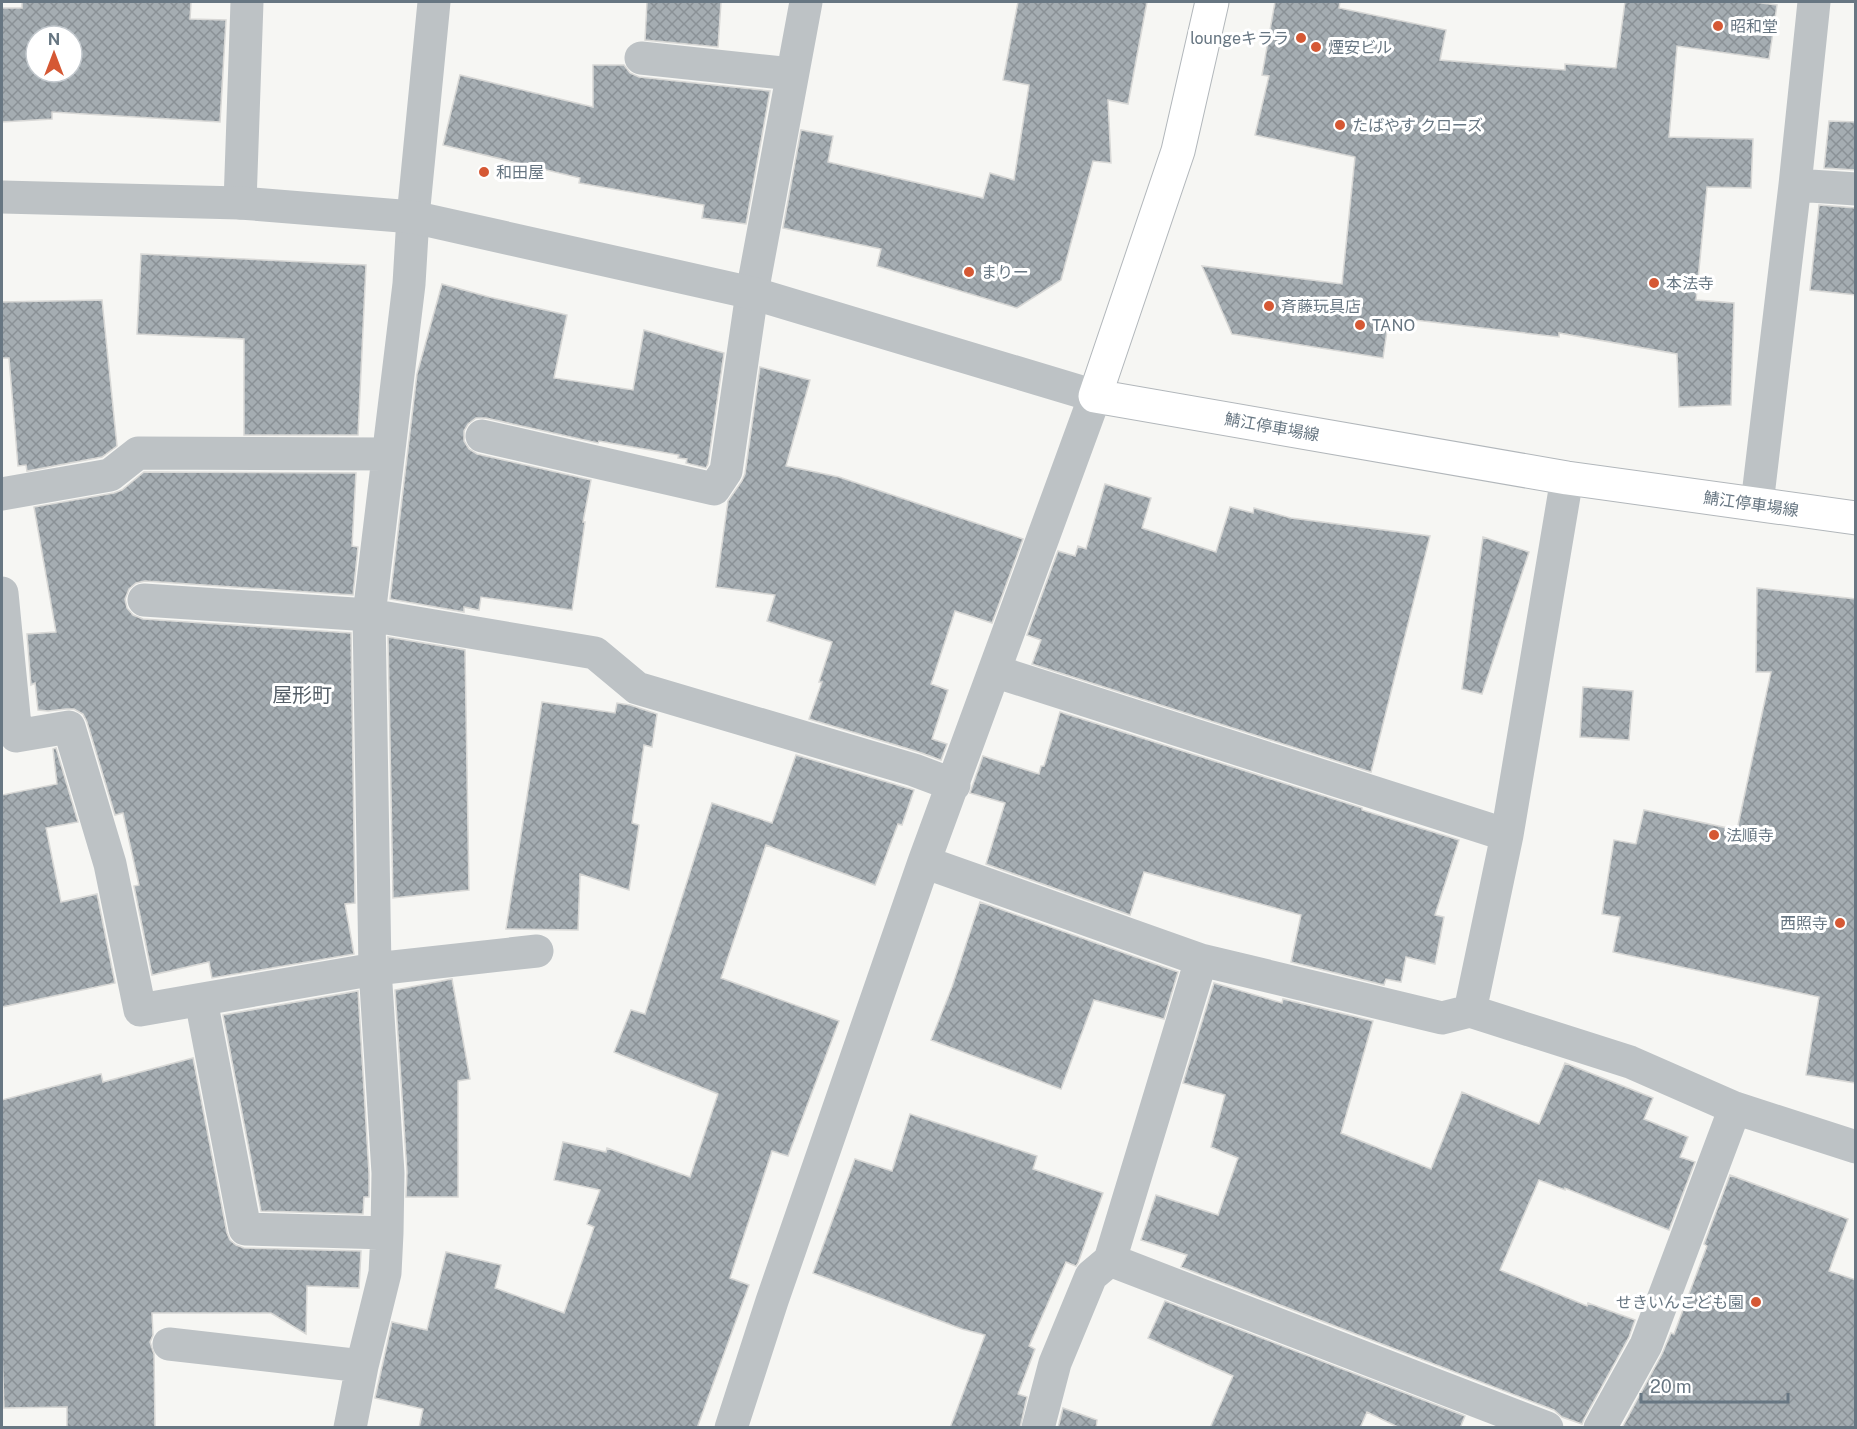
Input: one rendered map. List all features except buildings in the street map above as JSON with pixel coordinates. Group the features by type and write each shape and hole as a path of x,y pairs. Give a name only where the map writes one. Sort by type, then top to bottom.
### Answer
{"main road":[{"path":"1095,396 1178,151 1212,2"},
{"name":"鯖江停車場線","path":"1095,396 1566,478 1856,518"}],"street":[{"path":"240,203 247,2"},
{"path":"350,1428 362,1366 385,1273 387,1233 388,1173 375,969 369,615 409,284 413,217 434,2"},
{"path":"482,436 714,489 726,471 752,293 806,2"},
{"path":"1757,504 1814,2"},
{"path":"641,58 792,74"},
{"path":"1795,185 1856,189"},
{"path":"2,197 240,203 413,217 752,293 1095,396 924,862 772,1301 731,1428"},
{"path":"2,494 110,475 138,453 388,454"},
{"path":"1470,1011 1507,835 1566,478"},
{"path":"2,593 9,737 69,727 110,864 140,1010 375,969 537,951"},
{"path":"144,600 369,615 595,653 637,688 914,770 954,785"},
{"path":"994,671 1507,835"},
{"path":"924,862 1201,960 1442,1018 1470,1011 1630,1062 1735,1108 1856,1147"},
{"path":"1038,1428 1055,1363 1091,1276 1110,1260 1201,960"},
{"path":"201,1000 245,1229 387,1233"},
{"path":"1600,1428 1646,1344 1735,1108"},
{"path":"1110,1260 1547,1428"},
{"path":"169,1344 362,1366"}],"place":[{"name":"昭和堂","path":"1718,26"},
{"name":"loungeキララ","path":"1301,38"},
{"name":"煙安ビル","path":"1316,47"},
{"name":"たばやす クローズ","path":"1340,125"},
{"name":"和田屋","path":"484,172"},
{"name":"まりー","path":"969,272"},
{"name":"本法寺","path":"1654,283"},
{"name":"斉藤玩具店","path":"1269,306"},
{"name":"TANO","path":"1360,325"},
{"name":"法順寺","path":"1714,835"},
{"name":"西照寺","path":"1840,923"},
{"name":"せきいんこども園","path":"1756,1302"}],"district":[{"name":"屋形町","path":"302,695"}]}
